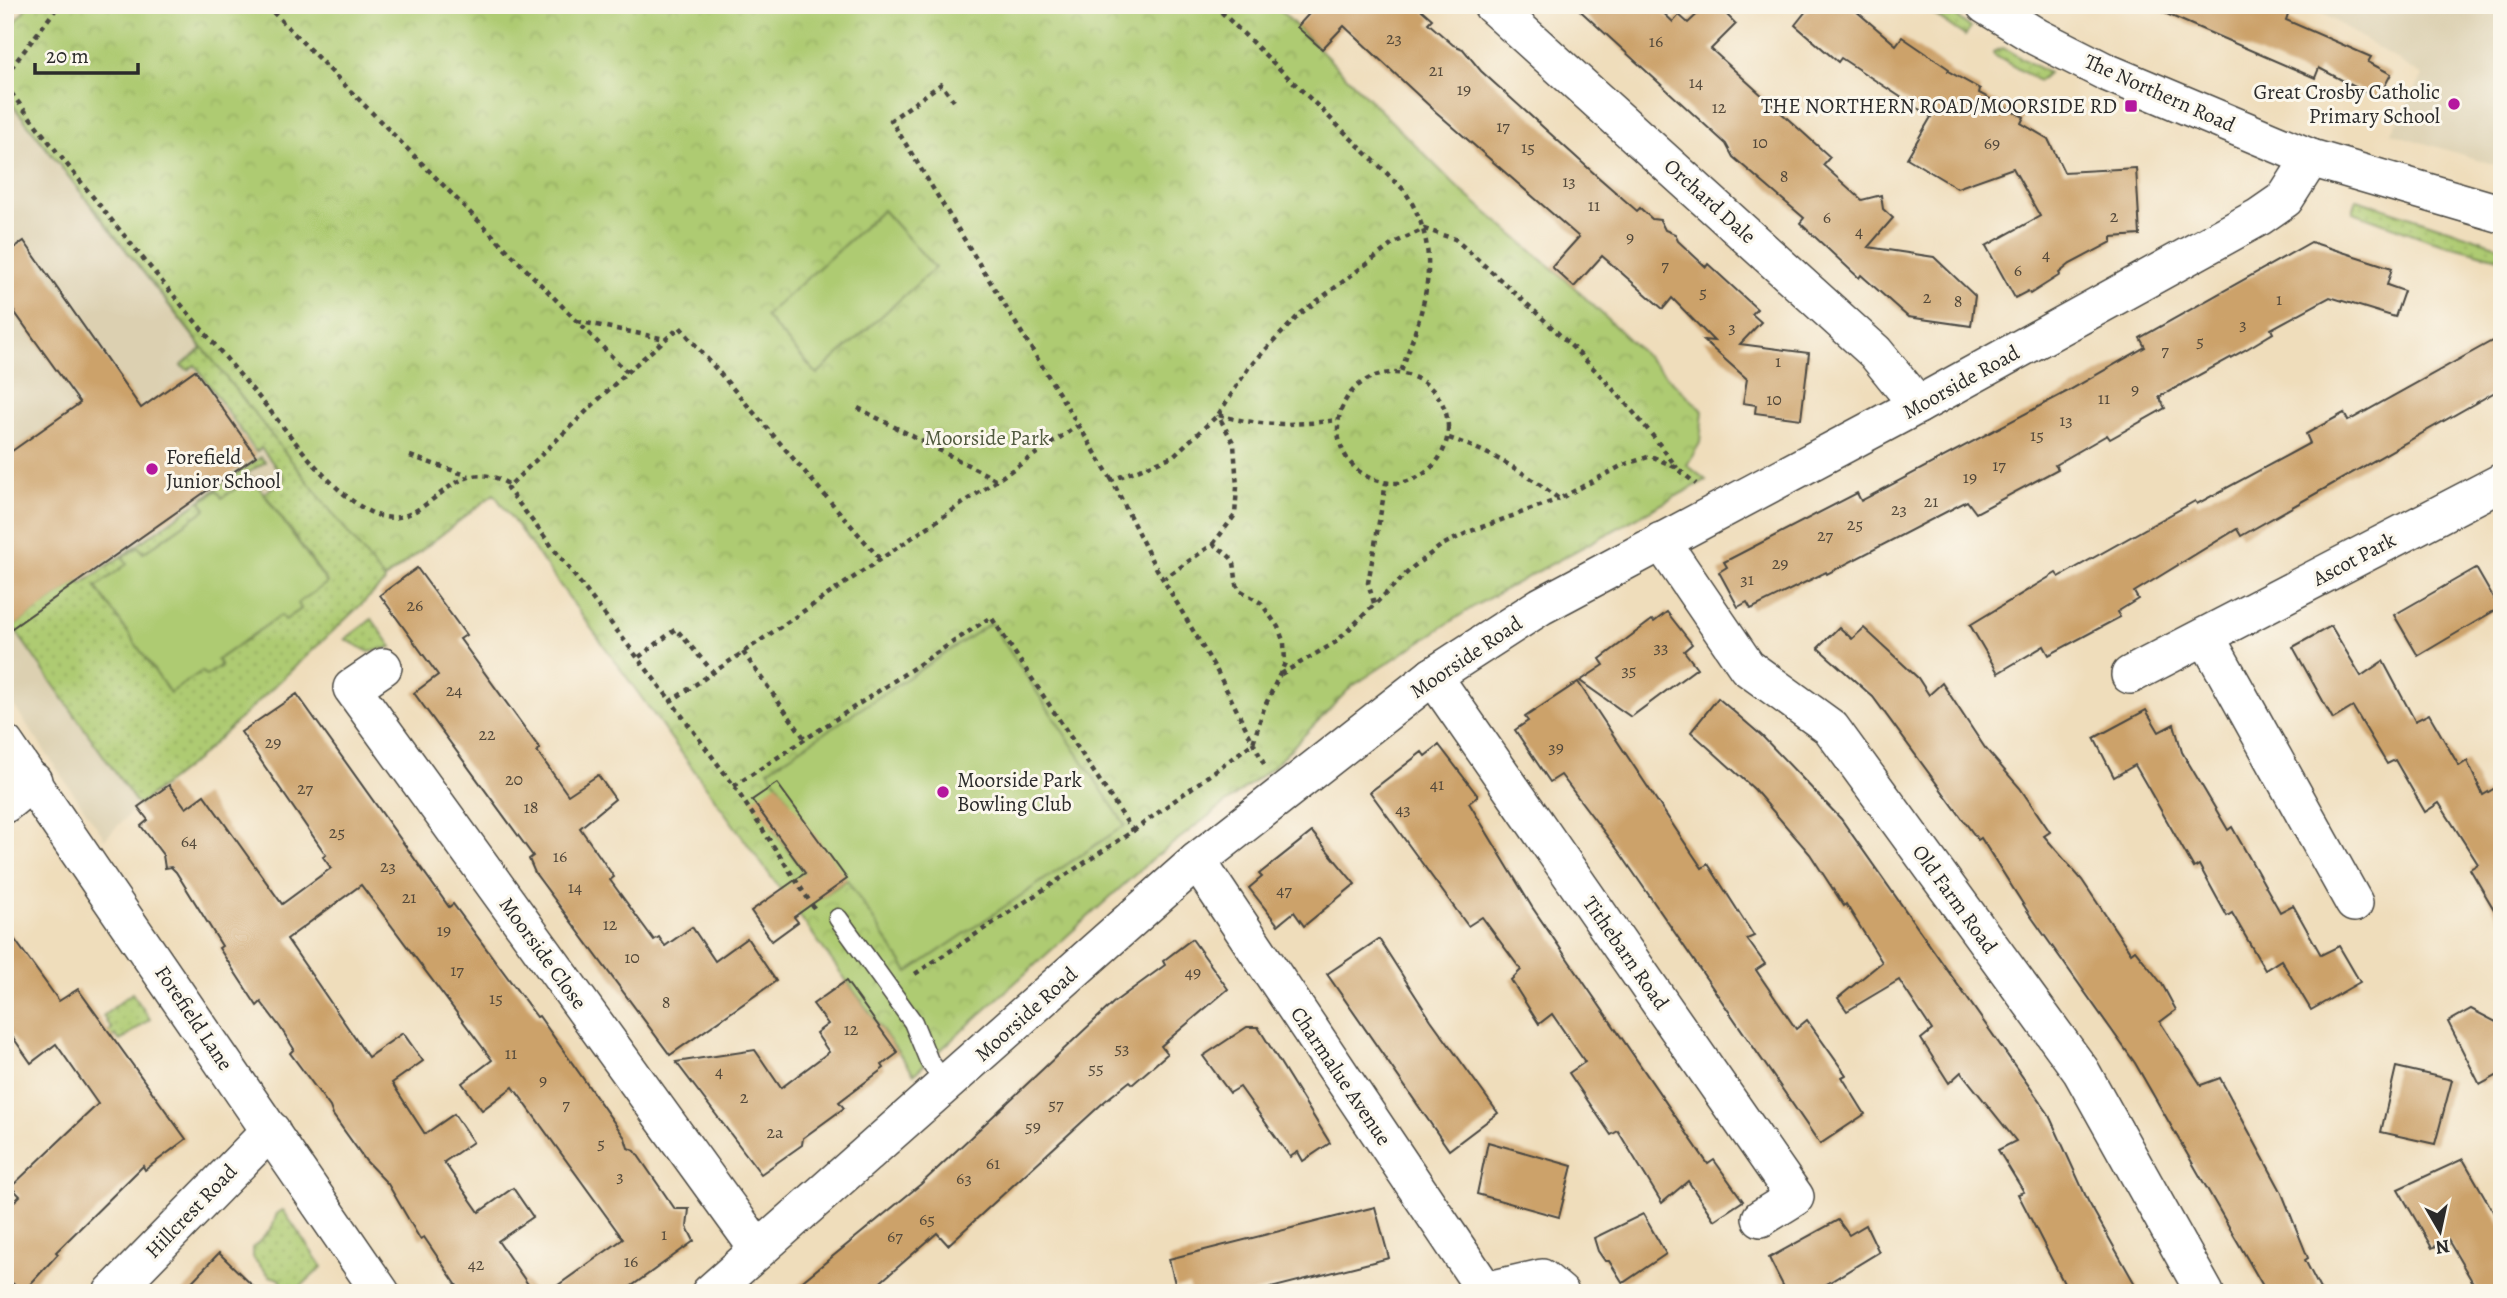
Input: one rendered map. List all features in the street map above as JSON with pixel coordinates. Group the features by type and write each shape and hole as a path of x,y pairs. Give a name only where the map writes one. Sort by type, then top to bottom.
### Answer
{"street":[{"name":"Orchard Dale","path":"1492,5 1875,352 1919,405"},
{"name":"The Northern Road","path":"1985,5 2037,37 2106,72 2311,158 2502,214"},
{"name":"Moorside Road","path":"724,1289 758,1249 947,1085 1197,861 1433,676 1541,606 1919,405 2259,217 2285,199 2311,158"},
{"name":"Ascot Park","path":"2130,675 2502,482"},
{"name":"Old Farm Road","path":"1661,541 1747,667 1831,727 2081,1071 2206,1293"},
{"path":"2206,637 2354,903"},
{"name":"Moorside Close","path":"383,667 352,688 758,1249"},
{"name":"Tithebarn Road","path":"1433,676 1795,1197 1760,1218"},
{"name":"Forefield Lane","path":"5,744 33,781 381,1293"},
{"path":"5,804 33,781"},
{"name":"Charmalue Avenue","path":"1197,861 1480,1292"},
{"name":"Hillcrest Road","path":"112,1293 271,1130"},
{"path":"1480,1292 1542,1278 1560,1293"}],"lane":[{"path":"838,918 913,1022 929,1061 947,1085"}],"path":[{"path":"5,76 59,5"},
{"path":"266,5 627,372"},
{"path":"1214,5 1405,190 1421,215 1430,271 1423,305 1401,372"},
{"path":"954,102 941,84 891,120 1112,480 1145,550 1165,578 1265,766"},
{"path":"5,85 121,233 300,445 348,497 371,513 398,517 423,509 441,491 470,477"},
{"path":"1112,480 1173,456 1218,415 1250,367 1300,314 1394,243 1424,229 1455,239 1556,330 1613,385 1677,468 1702,490"},
{"path":"575,320 666,339"},
{"path":"838,918 823,922 734,786 639,657 507,488 627,372 680,327 879,558"},
{"path":"1401,372 1422,380 1437,393 1446,411 1449,438 1432,468 1412,480 1387,483 1359,471 1346,458 1339,440 1338,420 1347,397 1360,383 1387,373 1401,372"},
{"path":"858,408 996,480"},
{"path":"1218,415 1245,422 1274,425 1338,420"},
{"path":"1165,578 1213,544 1235,515 1237,487 1234,444 1218,415"},
{"path":"671,701 1077,426"},
{"path":"1449,438 1475,447 1535,480 1559,499"},
{"path":"410,456 470,477 493,476 510,485"},
{"path":"1281,674 1336,642 1374,603 1420,561 1442,545 1559,499 1623,466 1651,456 1677,468"},
{"path":"1374,603 1368,583 1387,483"},
{"path":"890,990 1133,831 1253,743 1264,708 1285,663 1284,643 1278,627 1261,603 1238,589 1236,563 1213,544"},
{"path":"734,786 991,617 1133,831"},
{"path":"639,657 676,629 713,672"},
{"path":"743,652 805,739"}],"shaded area":[{"name":"Great Crosby Catholic Primary School","path":"2309,5 2502,5 2502,167 2391,133 2423,76"},
{"name":"Forefield Junior School","path":"5,95 385,582 196,760 138,805 105,839 5,693"}],"green space":[{"name":"Moorside Park","path":"28,5 1275,5 1457,187 1574,287 1703,411 1700,443 1687,465 1706,480 1476,605 1351,687 1274,766 1150,861 914,1074 494,494 384,579 5,95 5,37"},
{"path":"1942,5 1971,28 1965,36 1923,7"},
{"path":"2003,48 2048,73 2039,81 1994,55 1993,52"},
{"path":"5,84 493,494 385,579 385,582 196,760 138,805 13,627 78,581 82,584 261,457 265,462 245,475 248,480 222,498 217,491 201,501 206,509 143,553 138,547 123,557 128,564 96,587 170,692 202,671 206,676 221,666 217,660 281,615 285,620 301,609 297,603 327,582 264,493 285,479 284,477 261,448 256,452 195,365 188,370 181,366 202,348 5,95"},
{"path":"2357,199 2502,247 2502,259 2430,240 2353,212"},
{"path":"883,210 935,268 817,374 765,316"},
{"path":"252,477 327,583 298,603 301,609 285,620 281,615 217,660 221,665 206,676 202,671 170,693 96,587 127,564 123,557 139,547 143,553 206,509 201,502 217,490 222,498"},
{"path":"372,619 392,647 369,652 345,639"},
{"name":"Moorside Park Bowling Club","path":"991,623 1125,825 908,972 847,880 822,897 773,829 790,802 768,770"},
{"path":"132,993 150,1019 120,1041 115,1035 75,1065 99,1038 112,1029 103,1016"},
{"path":"283,1210 322,1267 297,1290 284,1288 280,1279 270,1276 253,1258 253,1248 272,1228 277,1213"}],"building":[{"path":"1317,5 1416,5 1432,19 1428,23 1453,45 1463,49 1481,71 1597,176 1637,211 1640,208 1652,219 1660,220 1665,230 1675,234 1678,241 1706,267 1708,264 1757,309 1752,314 1761,322 1740,344 1809,353 1801,419 1755,413 1756,405 1743,403 1747,379 1703,340 1714,341 1672,298 1663,309 1602,256 1574,287 1552,267 1579,237 1436,112 1344,26 1322,49 1297,27"},
{"path":"1574,5 1655,5 1673,22 1679,15 1688,23 1707,5 1717,5 1736,24 1711,49 1830,157 1823,165 1862,200 1881,195 1883,209 1893,218 1868,247 1934,257 1975,296 1971,326 1908,317 1861,275 1859,278 1800,223 1804,218 1733,157 1726,144"},
{"path":"1811,5 1849,5 1896,45 1902,37 1949,69 1948,71 1980,89 1979,93 2024,117 2021,123 2048,139 2064,172 2136,168 2140,235 2112,237 2112,242 2070,264 2060,275 2030,294 2028,291 2015,298 1986,246 2040,216 2013,168 1957,188 1907,158 1931,117 1841,58 1838,62 1795,25"},
{"path":"2146,5 2276,5 2289,11 2286,20 2371,57 2368,62 2391,74 2378,99 2319,68 2315,78"},
{"path":"24,241 141,408 195,370 256,456 5,633 5,456 80,403 13,310 5,308 5,254"},
{"path":"2311,242 2392,268 2387,285 2404,291 2395,317 2330,297 2271,329 2273,333 2245,350 2159,397 2165,408 2110,439 2107,435 2055,465 2058,469 1976,513 1967,501 1827,574 1826,572 1751,609 1747,602 1738,607 1719,572 1727,567 1724,562 1857,493 1861,501 2068,391 2145,347 2140,338"},
{"path":"2492,341 2502,357 2502,388 2241,536 2237,529 2134,592 2138,599 2117,612 2120,617 2049,655 2044,646 1998,673 1970,625 2056,573 2059,577 2195,501 2197,504 2310,443 2306,434 2344,413 2348,421"},
{"path":"417,568 466,635 460,639 540,749 537,751 568,795 598,775 615,799 580,828 614,877 610,880 654,940 659,937 665,946 692,927 715,961 747,938 776,981 670,1055 535,873 529,859 533,856 414,693 438,675 380,595"},
{"path":"2476,568 2499,608 2418,656 2394,615"},
{"path":"1667,612 1692,644 1684,651 1697,668 1631,717 1580,681 1604,665 1600,659"},
{"path":"2331,626 2361,676 2383,661 2415,721 2429,714 2459,766 2467,761 2483,795 2502,784 2502,923 2470,869 2478,864 2439,803 2425,812 2395,760 2387,764 2353,707 2333,719 2293,647"},
{"path":"1839,627 1852,639 1864,628 1918,678 1929,695 1942,683 1985,748 2020,788 2050,832 2044,836 2082,880 2131,953 2135,950 2162,984 2176,1010 2160,1022 2201,1085 2220,1078 2281,1191 2308,1258 2305,1260 2322,1293 2267,1293 2135,1063 2030,915 1981,838 1978,840 1873,697 1818,648"},
{"path":"1578,682 1702,868 1708,864 1754,936 1747,939 1765,964 1756,970 1796,1029 1807,1020 1846,1075 1842,1077 1865,1114 1820,1144 1620,853 1561,775 1550,782 1515,730 1528,721 1525,717"},
{"path":"297,694 449,907 453,904 537,1017 539,1016 625,1138 628,1148 635,1151 675,1209 689,1209 687,1227 694,1241 622,1293 547,1293 623,1239 513,1087 482,1110 462,1083 492,1060 361,885 287,939 368,1057 403,1033 423,1061 392,1083 425,1134 454,1114 473,1142 444,1162 479,1212 513,1188 533,1217 498,1241 534,1293 462,1293 424,1237 420,1239 388,1184 366,1161 290,1053 294,1049 280,1027 261,1002 257,1006 219,948 222,946 176,872 171,867 165,868 163,855 141,826 148,820 138,807 169,785 186,808 204,795 282,904 331,868 323,857 326,855 241,732"},
{"path":"1718,698 1762,736 1841,819 2048,1113 2088,1201 2140,1293 2069,1293 2018,1194 2024,1192 1998,1150 2016,1141 1961,1072 1949,1083 1921,1039 1932,1030 1899,980 1847,1011 1838,998 1882,962 1846,904 1844,906 1810,854 1754,789 1691,732"},
{"path":"2146,710 2159,732 2174,724 2182,752 2228,830 2232,827 2280,912 2293,905 2321,955 2339,946 2360,982 2311,1010 2281,960 2265,970 2232,913 2227,916 2199,865 2194,868 2135,765 2114,777 2094,738"},
{"path":"1439,745 1478,796 1469,803 1532,907 1708,1164 1714,1160 1743,1201 1714,1220 1688,1181 1662,1203 1618,1131 1611,1135 1569,1073 1585,1062 1552,1014 1539,1024 1511,980 1521,970 1482,917 1468,926 1370,792 1422,752 1425,756"},
{"path":"777,783 847,879 794,917 798,922 772,941 751,911 805,873 752,800"},
{"path":"1312,832 1355,884 1304,926 1294,912 1278,925 1249,888 1262,877 1259,874"},
{"path":"5,926 59,1001 78,989 186,1139 145,1170 143,1166 56,1252 58,1254 23,1292 5,1277 5,1210 20,1196 11,1187 98,1104 56,1044 31,1063 5,1026"},
{"path":"1192,939 1228,989 1161,1046 1167,1054 1133,1084 1130,1081 1105,1101 948,1245 937,1233 868,1293 788,1293 921,1184 1113,1003 1165,965 1163,961"},
{"path":"1379,939 1431,1020 1498,1113 1449,1150 1327,974"},
{"path":"846,981 898,1053 882,1065 884,1068 839,1102 844,1108 803,1138 802,1145 761,1174 676,1062 755,1050 781,1088 829,1052 816,1033 828,1024 813,1004"},
{"path":"2471,1009 2502,1025 2502,1073 2480,1085 2448,1022"},
{"path":"1247,1027 1258,1027 1330,1143 1303,1161 1298,1152 1290,1157 1240,1087 1230,1093 1203,1056"},
{"path":"2396,1067 2452,1080 2435,1144 2381,1132"},
{"path":"1488,1142 1572,1166 1559,1217 1477,1194"},
{"path":"2463,1159 2502,1227 2502,1293 2479,1293 2448,1240 2432,1248 2398,1189"},
{"path":"1375,1207 1389,1258 1251,1293 1191,1293 1189,1285 1176,1288 1169,1259"},
{"path":"1643,1214 1666,1254 1623,1283 1609,1261 1605,1261 1598,1251 1594,1238"},
{"path":"1838,1220 1849,1235 1866,1225 1879,1252 1812,1293 1787,1293 1769,1258"},
{"path":"219,1253 260,1293 181,1293"}],"place":[{"name":"Great Crosby Catholic Primary School","path":"2454,104"},
{"name":"THE NORTHERN ROAD/MOORSIDE RD","path":"2131,106"},
{"name":"Forefield Junior School","path":"152,469"},
{"name":"Moorside Park Bowling Club","path":"943,792"}]}
